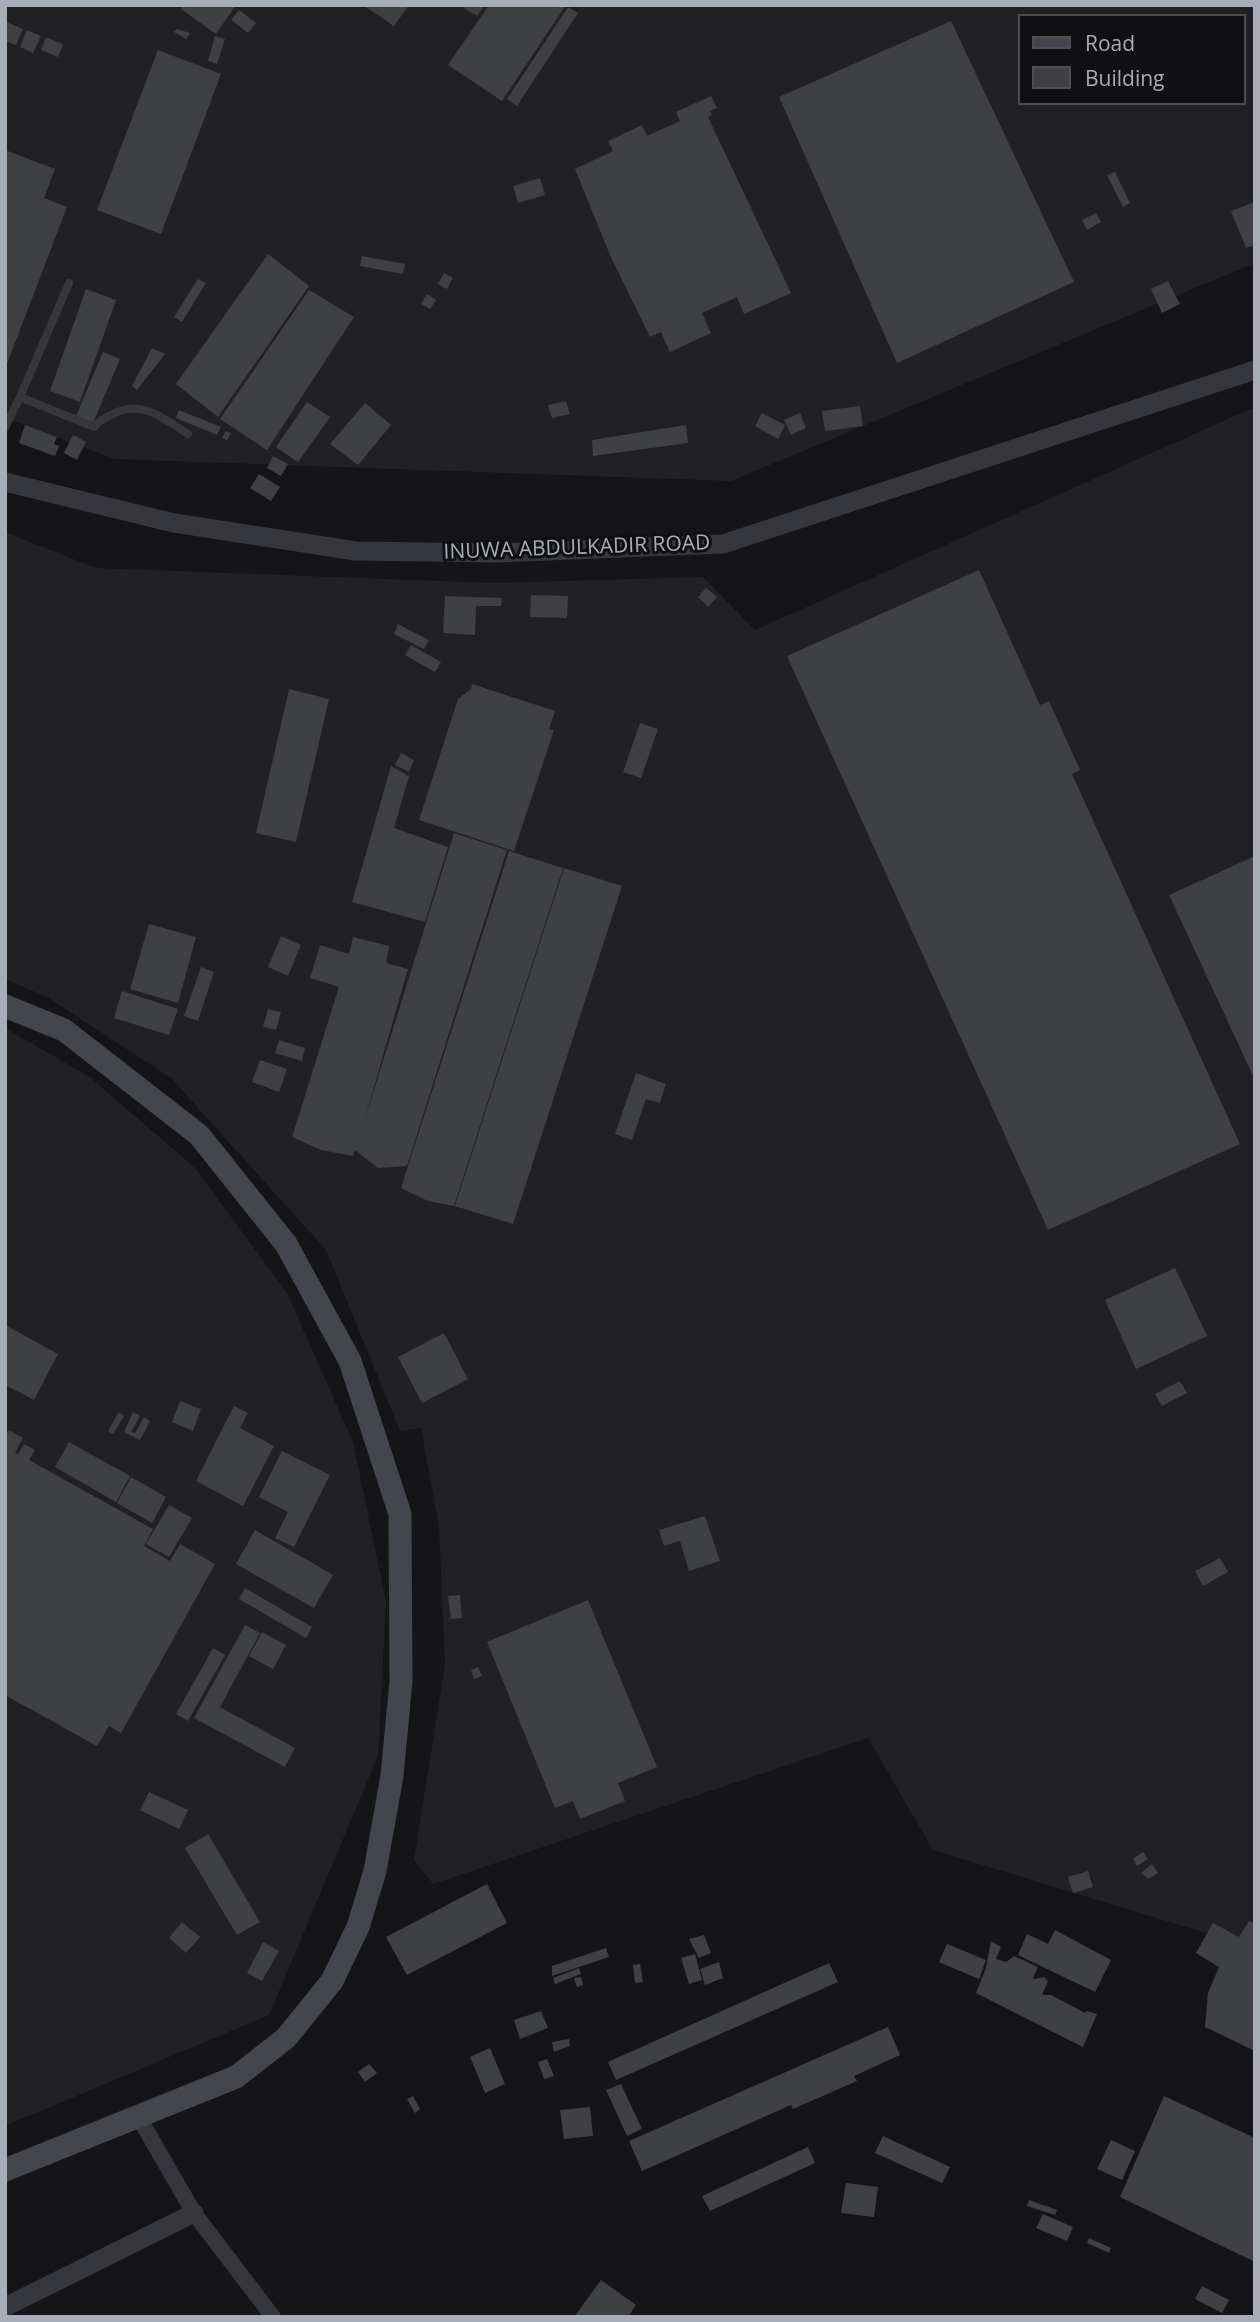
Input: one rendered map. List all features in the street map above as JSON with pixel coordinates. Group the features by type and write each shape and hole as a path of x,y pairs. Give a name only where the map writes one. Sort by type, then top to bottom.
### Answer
{"main road":[{"path":"5,1006 64,1030 199,1135 285,1244 350,1362 400,1514 401,1681 395,1749 375,1871 358,1927 332,1981 286,2038 236,2077 5,2170"}],"street":[{"name":"INUWA ABDULKADIR ROAD","path":"5,482 174,523 356,551 496,553 723,544 1255,370"},
{"path":"138,2116 194,2213 273,2317"},
{"path":"5,2308 194,2213"}],"lane":[{"path":"5,428 69,283"},
{"path":"20,397 94,427 100,419 139,407 151,411 188,434"}],"shaded area":[{"path":"5,5 1255,5 1255,263 731,481 115,459 5,418"},
{"path":"1255,407 1255,1948 933,1850 868,1738 433,1884 414,1860 445,1664 439,1527 421,1428 400,1431 326,1250 171,1078 47,997 5,979 5,532 96,568 493,583 703,577 755,630"},
{"path":"5,1028 90,1077 195,1168 287,1293 353,1442 386,1602 378,1756 269,2015 5,2126"}],"building":[{"path":"183,5 236,5 216,34 181,9"},
{"path":"363,5 409,5 394,26"},
{"path":"466,5 485,5 477,16 464,8"},
{"path":"489,5 566,5 502,101 448,65"},
{"path":"568,7 578,13 517,106 507,99"},
{"path":"239,10 256,23 248,33 231,20"},
{"path":"951,21 1074,282 897,363 779,97"},
{"path":"6,22 23,29 16,45 5,41"},
{"path":"177,29 190,33 186,39 174,32"},
{"path":"27,30 41,36 33,53 20,47"},
{"path":"215,36 225,39 217,64 208,61"},
{"path":"46,37 63,44 58,57 41,50"},
{"path":"158,50 221,74 161,234 97,210"},
{"path":"711,96 717,108 710,111 712,115 708,117 791,293 744,314 737,297 702,313 711,333 670,352 661,332 650,337 610,255 575,169 613,151 608,141 642,125 647,136 680,121 676,112"},
{"path":"5,150 55,169 44,198 67,207 5,369"},
{"path":"1115,172 1130,203 1123,207 1107,175"},
{"path":"540,178 545,195 518,203 513,186"},
{"path":"1255,202 1255,245 1246,248 1231,211"},
{"path":"1096,213 1101,222 1087,230 1082,220"},
{"path":"268,254 309,286 218,417 176,384"},
{"path":"362,256 405,264 403,274 360,266"},
{"path":"444,273 453,278 447,289 438,284"},
{"path":"198,279 206,283 182,322 174,317"},
{"path":"1168,281 1180,304 1162,313 1151,289"},
{"path":"86,289 116,300 80,402 50,391"},
{"path":"309,290 354,317 267,450 220,419"},
{"path":"427,294 436,300 430,309 421,304"},
{"path":"152,348 165,354 137,390 132,386"},
{"path":"103,352 120,359 93,423 76,416"},
{"path":"566,401 570,414 552,418 548,405"},
{"path":"307,402 330,417 298,462 276,447"},
{"path":"365,403 391,425 358,465 330,444"},
{"path":"860,406 863,426 825,431 822,411"},
{"path":"179,410 221,427 217,435 176,418"},
{"path":"762,413 785,425 778,439 755,426"},
{"path":"800,413 806,428 791,435 784,420"},
{"path":"25,425 57,437 54,444 59,446 55,456 19,443"},
{"path":"686,425 688,443 593,456 592,440"},
{"path":"226,431 231,433 227,440 222,438"},
{"path":"73,435 86,442 77,460 64,453"},
{"path":"273,456 288,464 281,476 267,468"},
{"path":"259,474 280,487 271,501 250,488"},
{"path":"979,570 1040,705 1049,701 1080,770 1072,774 1240,1144 1048,1230 787,656"},
{"path":"706,588 717,597 708,607 698,597"},
{"path":"531,595 568,596 567,618 530,617"},
{"path":"445,596 502,598 501,606 476,606 475,635 443,633"},
{"path":"398,624 429,640 424,649 394,634"},
{"path":"411,645 441,662 435,672 405,655"},
{"path":"472,684 555,711 549,729 554,730 514,851 419,820 458,699 471,689"},
{"path":"289,689 329,699 296,842 256,833"},
{"path":"640,723 658,729 641,778 623,772"},
{"path":"401,753 414,760 409,772 395,765"},
{"path":"391,766 409,776 394,828 448,847 425,922 352,902"},
{"path":"454,833 507,850 407,1166 378,1168 355,1150 353,1156 321,1150 292,1137 339,987 310,978 320,945 349,954 353,937 389,946 386,963 408,969 364,1122"},
{"path":"509,851 563,868 454,1206 428,1201 401,1188"},
{"path":"1255,856 1255,1080 1169,895"},
{"path":"564,868 622,886 513,1224 455,1206"},
{"path":"149,924 196,937 178,1003 130,989"},
{"path":"281,936 301,945 288,976 268,967"},
{"path":"201,967 214,972 198,1021 184,1016"},
{"path":"122,991 178,1009 169,1035 114,1018"},
{"path":"268,1009 281,1012 276,1030 263,1027"},
{"path":"279,1040 305,1048 302,1061 275,1053"},
{"path":"260,1060 287,1069 279,1092 252,1082"},
{"path":"636,1073 666,1084 660,1103 646,1099 632,1140 615,1134"},
{"path":"1175,1268 1207,1336 1136,1369 1105,1300"},
{"path":"5,1325 58,1354 34,1400 5,1385"},
{"path":"444,1333 468,1379 422,1403 398,1357"},
{"path":"1180,1381 1187,1393 1162,1406 1155,1394"},
{"path":"180,1401 201,1409 193,1431 172,1422"},
{"path":"234,1406 248,1413 240,1428 274,1446 243,1506 196,1481"},
{"path":"119,1412 124,1416 113,1434 108,1431"},
{"path":"133,1412 140,1416 131,1432 135,1433 144,1417 150,1421 140,1440 124,1432"},
{"path":"9,1430 23,1438 15,1453 18,1454 24,1444 35,1450 29,1460 153,1529 144,1546 170,1561 180,1544 215,1564 121,1733 109,1726 97,1746 5,1695 5,1437"},
{"path":"69,1442 130,1476 116,1502 55,1467"},
{"path":"282,1451 330,1475 294,1547 275,1538 288,1512 259,1497"},
{"path":"131,1477 166,1497 152,1523 117,1503"},
{"path":"169,1505 192,1518 169,1557 146,1544"},
{"path":"705,1516 720,1561 689,1571 680,1541 664,1546 659,1530"},
{"path":"255,1530 333,1575 314,1608 236,1564"},
{"path":"1220,1558 1228,1572 1203,1586 1195,1571"},
{"path":"245,1588 312,1627 306,1638 239,1599"},
{"path":"460,1595 462,1618 451,1619 448,1596"},
{"path":"588,1600 657,1767 618,1783 625,1801 580,1819 573,1801 555,1808 487,1642"},
{"path":"245,1625 260,1633 220,1707 295,1748 285,1767 194,1718"},
{"path":"262,1632 286,1645 273,1669 249,1656"},
{"path":"213,1648 225,1655 188,1721 176,1714"},
{"path":"478,1667 482,1676 474,1679 471,1670"},
{"path":"149,1792 188,1810 179,1829 140,1810"},
{"path":"208,1834 260,1922 237,1935 185,1848"},
{"path":"1143,1852 1148,1859 1137,1866 1133,1859"},
{"path":"1152,1864 1158,1873 1148,1879 1141,1873"},
{"path":"1088,1871 1093,1887 1073,1893 1068,1877"},
{"path":"487,1884 507,1923 407,1975 386,1937"},
{"path":"1249,1921 1255,1923 1255,2051 1205,2027 1208,1993 1219,1967 1196,1953 1213,1923 1239,1937"},
{"path":"182,1922 200,1937 186,1953 169,1938"},
{"path":"1055,1930 1111,1960 1095,1992 1018,1955 1027,1934 1048,1944"},
{"path":"704,1935 711,1953 699,1958 689,1939"},
{"path":"991,1941 1001,1947 996,1959 1006,1962 1014,1956 1038,1967 1033,1978 1044,1977 1048,1981 1042,1995 1051,1995 1085,2013 1087,2011 1097,2014 1083,2047 976,1993 986,1968"},
{"path":"263,1942 279,1951 262,1981 247,1973"},
{"path":"947,1944 986,1960 979,1979 939,1962"},
{"path":"606,1948 609,1957 552,1976 552,1966"},
{"path":"695,1954 702,1980 689,1984 681,1958"},
{"path":"719,1962 723,1978 705,1985 700,1969"},
{"path":"829,1963 838,1982 616,2080 608,2062"},
{"path":"640,1964 643,1982 635,1983 633,1965"},
{"path":"579,1968 581,1974 555,1984 553,1978"},
{"path":"581,1977 583,1985 577,1987 574,1978"},
{"path":"541,2011 548,2028 520,2039 514,2020"},
{"path":"888,2027 900,2055 854,2076 857,2081 793,2109 791,2105 642,2171 629,2141"},
{"path":"569,2039 570,2046 554,2052 552,2042"},
{"path":"490,2048 505,2084 485,2093 470,2057"},
{"path":"547,2059 554,2076 544,2079 538,2062"},
{"path":"369,2064 377,2073 365,2082 358,2072"},
{"path":"621,2084 642,2129 627,2136 606,2090"},
{"path":"413,2096 420,2109 415,2113 407,2099"},
{"path":"1164,2096 1255,2138 1255,2262 1120,2197"},
{"path":"590,2107 593,2136 564,2139 560,2110"},
{"path":"883,2136 950,2167 942,2183 875,2153"},
{"path":"1111,2140 1135,2151 1122,2180 1097,2169"},
{"path":"808,2147 815,2163 710,2211 702,2196"},
{"path":"846,2183 878,2187 874,2217 841,2213"},
{"path":"1029,2200 1057,2210 1055,2215 1027,2206"},
{"path":"1043,2214 1073,2227 1067,2241 1036,2228"},
{"path":"1089,2238 1111,2248 1109,2253 1087,2243"},
{"path":"601,2280 636,2305 628,2317 574,2317"},
{"path":"1202,2286 1229,2300 1222,2313 1195,2299"}]}
